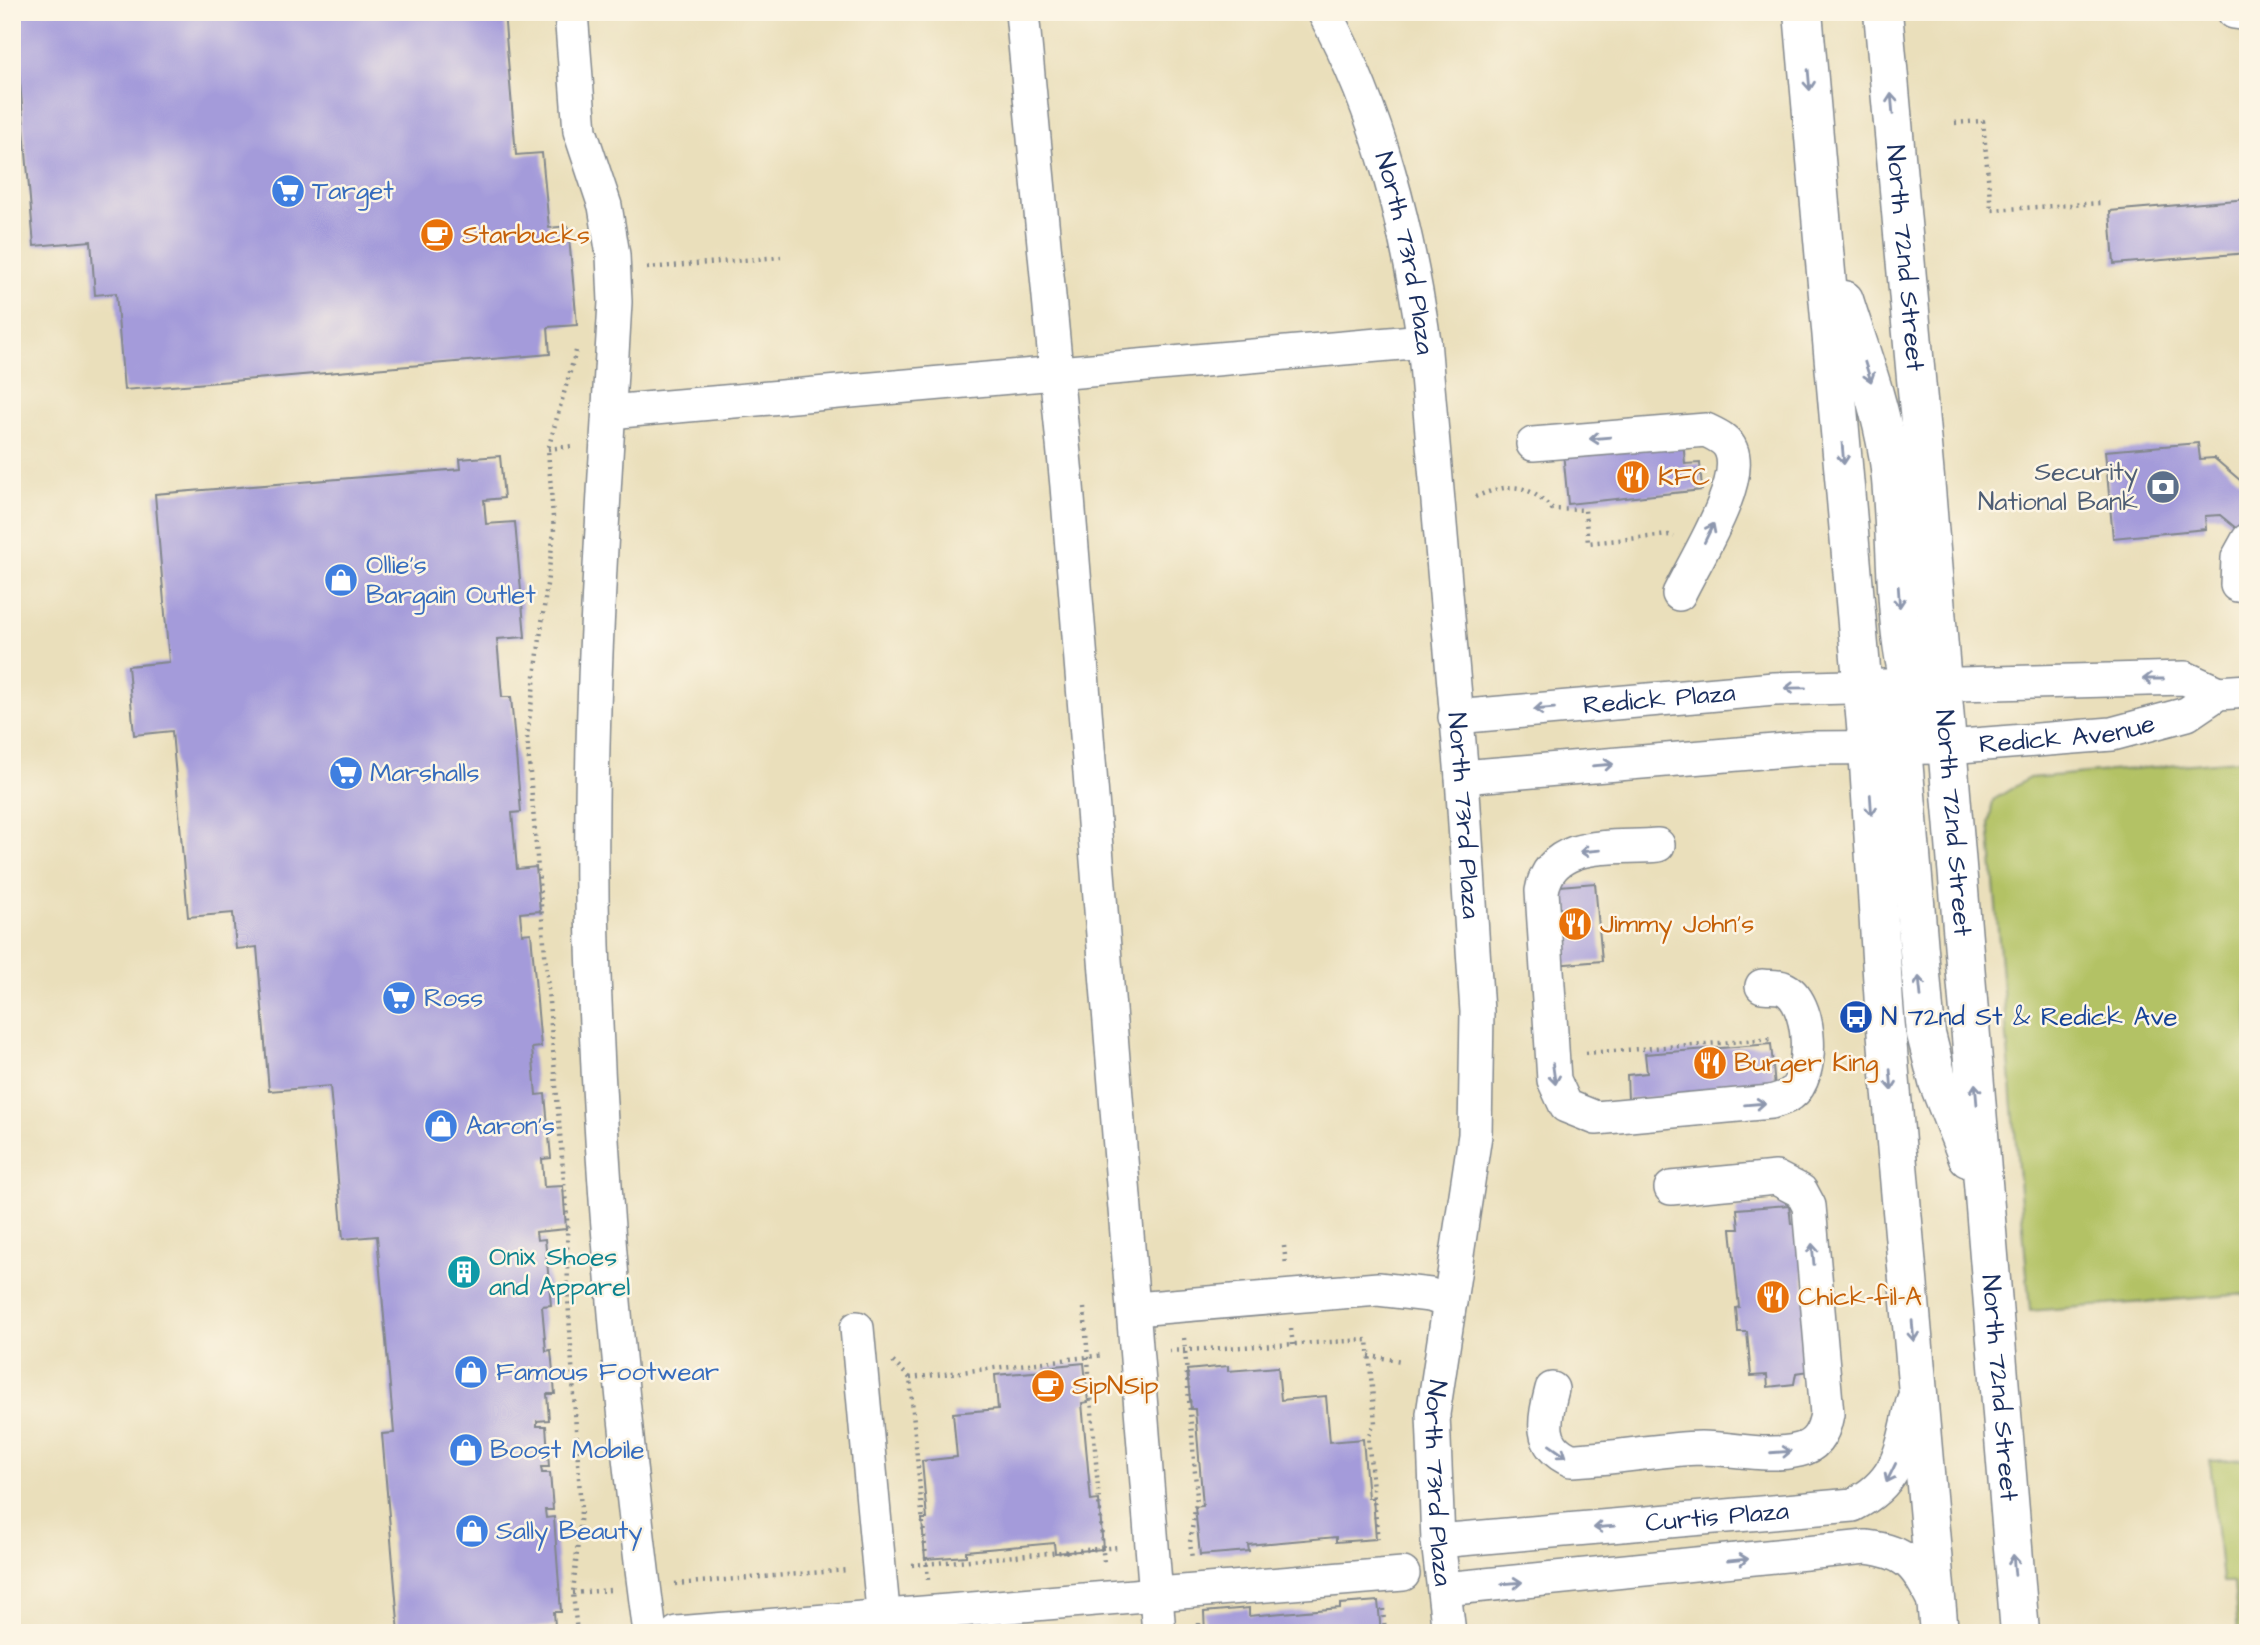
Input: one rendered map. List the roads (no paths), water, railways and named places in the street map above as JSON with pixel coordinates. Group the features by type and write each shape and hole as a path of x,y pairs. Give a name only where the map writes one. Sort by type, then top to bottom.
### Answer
{"main road":[{"path":"1803,12 1863,688 1885,706 1884,1005 1938,1619"},
{"name":"North 72nd Street","path":"1883,12 1927,686"},
{"path":"1824,238 1882,421 1892,489 1902,631 1927,686 1928,727 1948,747"},
{"path":"1885,747 1926,1034 1938,1082 1957,1124 1986,1217"},
{"name":"North 72nd Street","path":"1948,747 2020,1633"}],"street":[{"path":"571,12 580,131 604,206 614,271 615,302 597,617 593,944 610,1269 650,1633"},
{"path":"1022,12 1056,375 1135,1309 1136,1353 1159,1633"},
{"name":"North 73rd Plaza","path":"1324,12 1344,49 1383,149 1402,218 1424,341 1462,777 1477,1013 1475,1135 1468,1196 1433,1414 1438,1541 1449,1633"},
{"path":"2234,12 2248,14"},
{"path":"609,412 1424,341"},
{"path":"1533,444 1706,430 1720,437 1730,447 1734,474 1679,594"},
{"path":"2237,585 2238,558 2248,540"},
{"name":"Redick Avenue","path":"1863,688 2185,678 2233,692"},
{"name":"Redick Plaza","path":"1455,717 1774,689 1863,688"},
{"name":"Redick Avenue","path":"1885,747 1948,747 2112,734 2187,714 2233,692"},
{"path":"1462,777 1810,748 1885,747"},
{"path":"1658,845 1570,853 1548,868 1542,891 1551,1056 1558,1095 1566,1106 1596,1118 1771,1102 1791,1095 1805,1074 1805,1014 1794,997 1783,988 1762,986"},
{"path":"1552,1390 1547,1408 1548,1444 1554,1453 1571,1460 1702,1448 1758,1453 1800,1450 1816,1442 1825,1427 1827,1415 1809,1206 1801,1191 1776,1178 1671,1188"},
{"path":"1135,1309 1378,1289 1430,1295 1450,1303"},
{"path":"857,1328 884,1624"},
{"name":"Curtis Plaza","path":"1438,1541 1853,1505 1886,1484 1894,1468 1917,1385"},
{"name":"Curtis Plaza","path":"1444,1589 1866,1547 1892,1551 1909,1561 1919,1572 1938,1619"},
{"path":"677,1633 884,1624 1155,1593 1393,1586"}],"place":[{"name":"Target","path":"288,191"},
{"name":"Starbucks","path":"437,235"},
{"name":"KFC","path":"1633,477"},
{"name":"Security National Bank","path":"2163,487"},
{"name":"Ollie's Bargain Outlet","path":"341,580"},
{"name":"Marshalls","path":"346,773"},
{"name":"Jimmy John's","path":"1575,924"},
{"name":"Ross","path":"399,998"},
{"name":"N 72nd St & Redick Ave","path":"1856,1017"},
{"name":"Burger King","path":"1710,1063"},
{"name":"Aaron's","path":"441,1126"},
{"name":"Onix Shoes and Apparel","path":"464,1272"},
{"name":"Chick-fil-A","path":"1773,1297"},
{"name":"Famous Footwear","path":"471,1372"},
{"name":"SipNSip","path":"1048,1386"},
{"name":"Boost Mobile","path":"466,1450"},
{"name":"Sally Beauty","path":"472,1531"}]}
